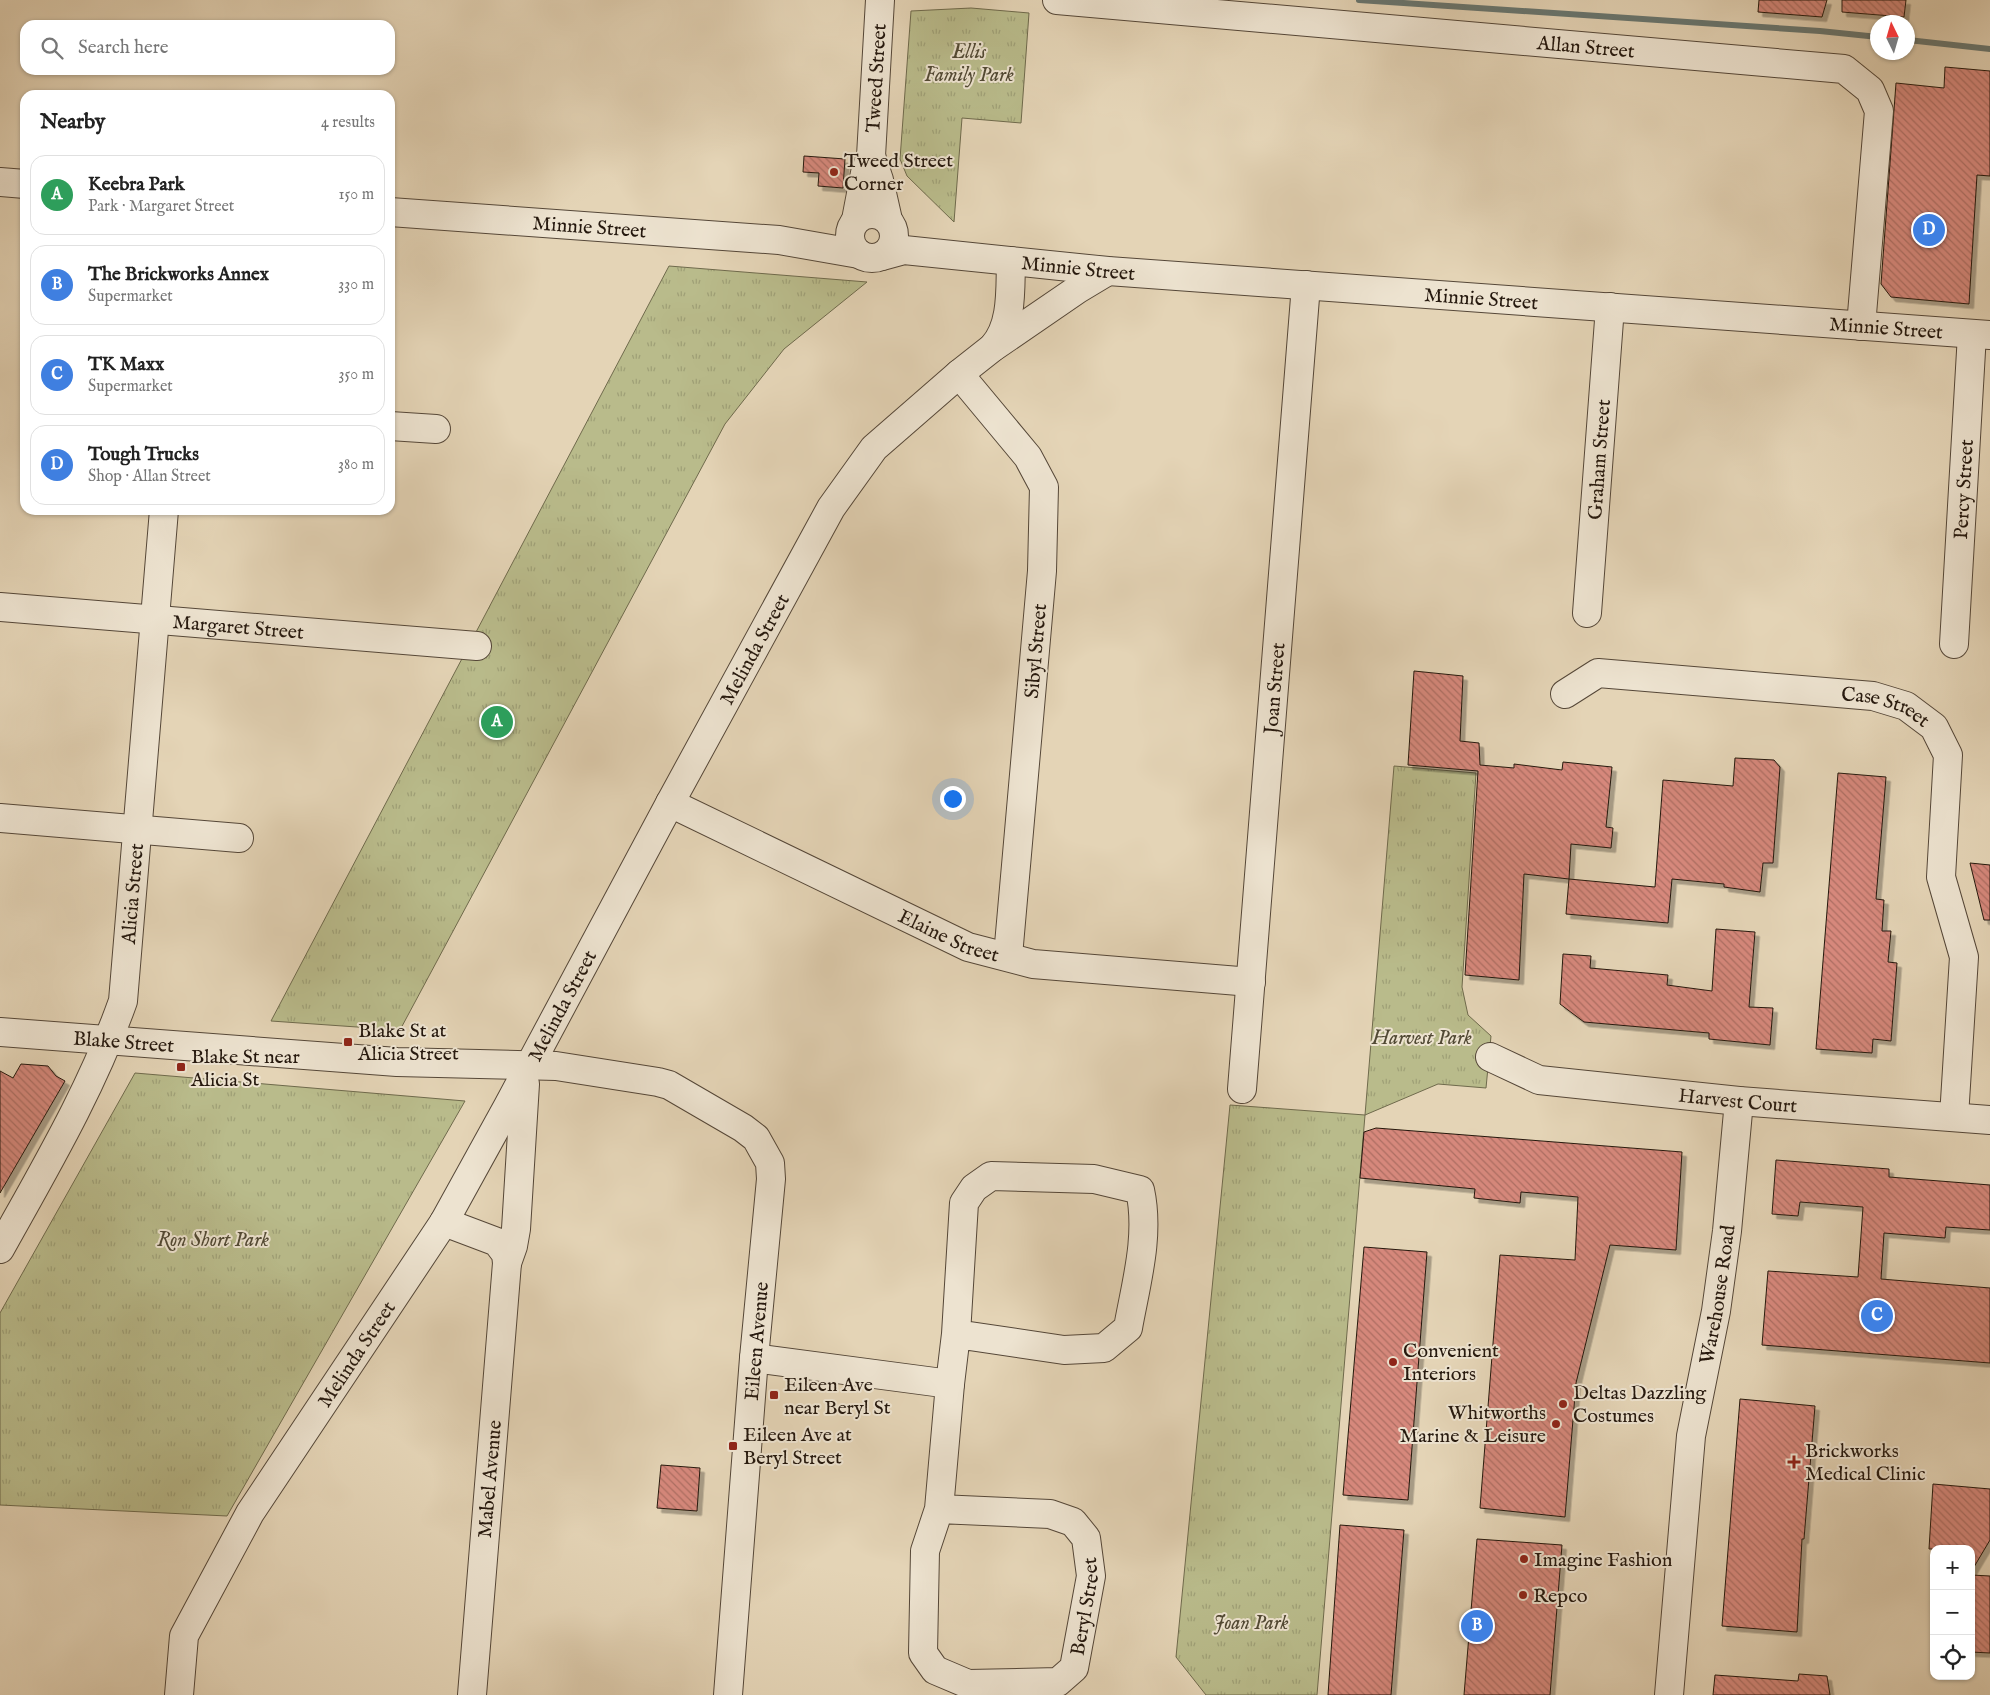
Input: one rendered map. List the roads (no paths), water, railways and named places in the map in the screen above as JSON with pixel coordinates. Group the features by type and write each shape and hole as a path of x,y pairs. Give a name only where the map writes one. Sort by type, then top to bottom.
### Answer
{"street":[{"name":"Tweed Street","path":"856,221 865,173 871,156 880,0"},
{"name":"Allan Street","path":"1057,0 1844,69 1870,90 1879,111 1861,326"},
{"name":"Tweed Street","path":"871,156 880,180 891,224"},
{"path":"0,182 20,184"},
{"name":"Minnie Street","path":"395,212 789,241 871,255 902,250 1108,270 1306,286 1981,335"},
{"path":"867,214 878,214 891,224 894,236 892,245 871,255 854,250 850,238 851,227 856,221 867,214"},
{"name":"Minnie Street","path":"789,241 856,221"},
{"name":"Minnie Street","path":"891,224 974,257"},
{"name":"Melinda Street","path":"992,348 1006,326 1011,261"},
{"name":"Melinda Street","path":"179,1695 184,1636 250,1513 444,1222 831,508 874,448 960,374 992,348 1108,270"},
{"name":"Joan Street","path":"1242,1089 1306,286"},
{"name":"Graham Street","path":"1587,614 1610,307"},
{"name":"Percy Street","path":"1954,644 1981,335"},
{"name":"Sibyl Street","path":"960,374 1028,457 1044,487 1042,571 1008,956"},
{"path":"395,426 436,429"},
{"name":"Alicia Street","path":"0,1249 81,1102 109,1041 123,1001 164,515"},
{"name":"Margaret Street","path":"0,607 477,646"},
{"name":"Case Street","path":"1565,694 1598,672 1863,695 1906,706 1934,727 1948,755 1941,877 1964,957 1954,1117"},
{"name":"Elaine Street","path":"670,803 968,947 1033,964 1251,982"},
{"path":"0,818 239,838"},
{"name":"Blake Street","path":"0,1032 397,1062 486,1079 525,1075 570,1067 653,1081"},
{"name":"Harvest Court","path":"1490,1056 1539,1080 1739,1101 1990,1120"},
{"name":"Mabel Avenue","path":"472,1695 507,1263 516,1229 525,1075"},
{"name":"Eileen Avenue","path":"653,1081 669,1085 743,1128 756,1138 770,1163 771,1179 754,1358 728,1695"},
{"name":"Warehouse Road","path":"1669,1695 1691,1436 1716,1311 1727,1232 1739,1101"},
{"name":"Beryl Street","path":"939,1509 1050,1514 1073,1522 1086,1538 1091,1576 1074,1668 1058,1682 968,1684 935,1670 923,1653 924,1550 939,1509 956,1334 964,1202 974,1188 990,1176 1094,1179 1140,1190 1143,1206 1141,1257 1128,1328 1104,1348 1064,1350 956,1334"},
{"path":"444,1222 497,1242 506,1254 507,1263"},
{"path":"754,1358 950,1384"}],"waterway":[{"path":"1359,0 1820,31 1870,36"},
{"path":"1915,41 1990,49"}],"place":[{"name":"Tweed Street Corner","path":"834,172"},
{"name":"Tough Trucks","path":"1929,230"},
{"name":"Keebra Park","path":"497,722"},
{"name":"Blake St at Alicia Street","path":"348,1042"},
{"name":"Blake St near Alicia St","path":"181,1067"},
{"name":"TK Maxx","path":"1877,1316"},
{"name":"Convenient Interiors","path":"1393,1362"},
{"name":"Eileen Ave near Beryl St","path":"774,1395"},
{"name":"Deltas Dazzling Costumes","path":"1563,1404"},
{"name":"Whitworths Marine & Leisure","path":"1556,1424"},
{"name":"Eileen Ave at Beryl Street","path":"733,1446"},
{"name":"Brickworks Medical Clinic","path":"1794,1462"},
{"name":"Imagine Fashion","path":"1524,1559"},
{"name":"Repco","path":"1523,1595"},
{"name":"The Brickworks Annex","path":"1477,1626"}],"park label":[{"name":"Ellis Family Park","path":"969,62"},
{"name":"Harvest Park","path":"1422,1037"},
{"name":"Ron Short Park","path":"213,1239"},
{"name":"Joan Park","path":"1251,1622"}]}
